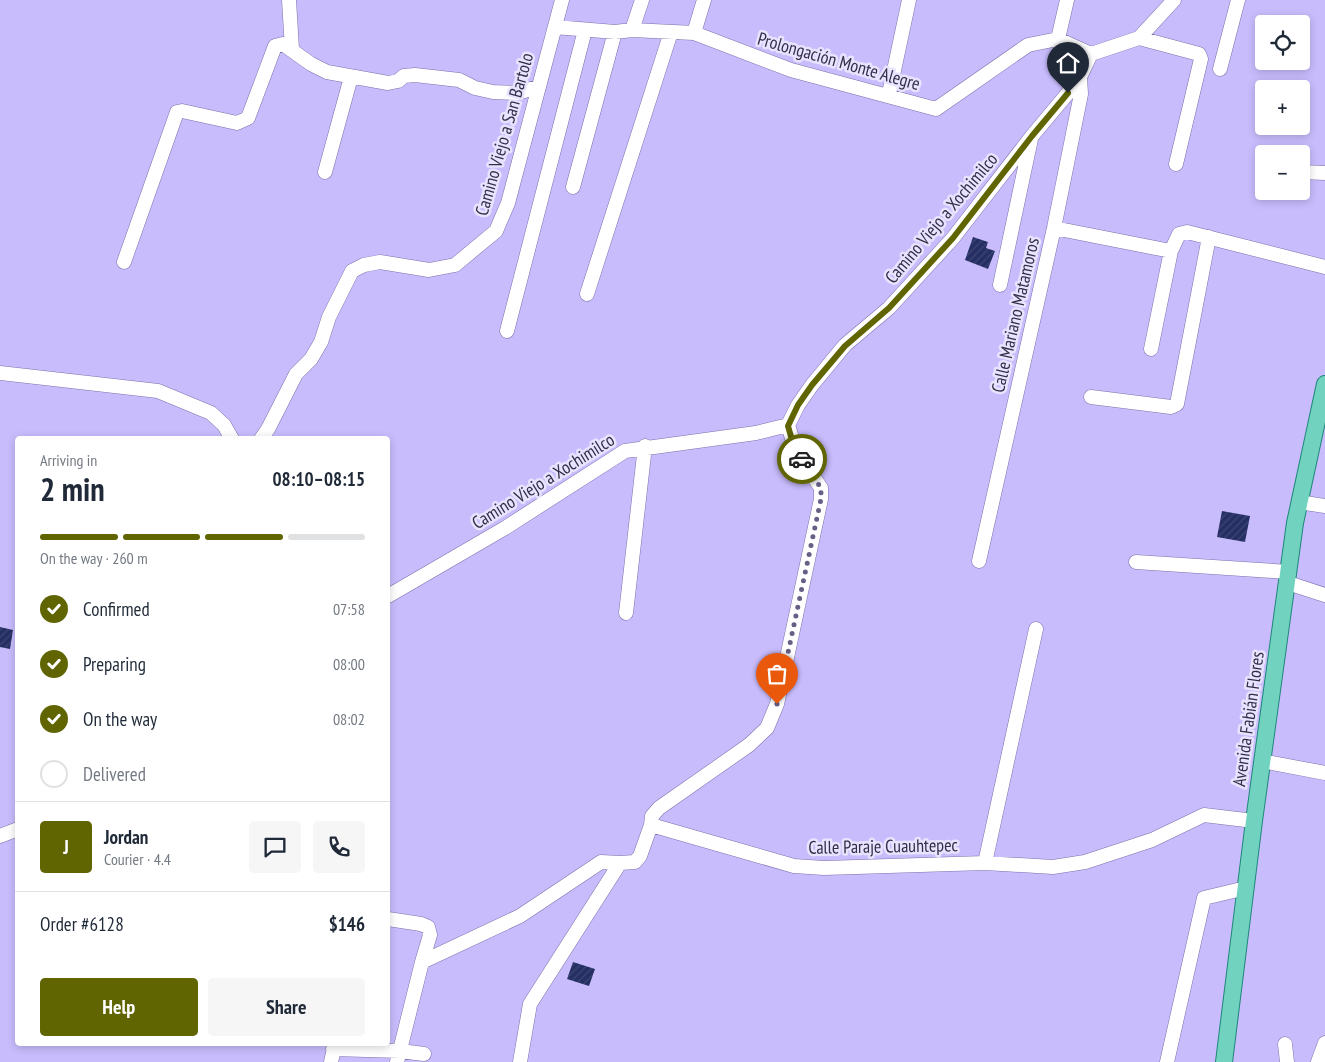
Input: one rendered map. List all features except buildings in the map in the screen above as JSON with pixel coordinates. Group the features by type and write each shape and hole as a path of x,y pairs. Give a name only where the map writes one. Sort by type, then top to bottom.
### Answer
{"main road":[{"name":"Avenida Fabián Flores","path":"1224,1062 1262,761 1299,502 1325,384"}],"street":[{"path":"289,0 292,49"},
{"path":"555,27 562,0"},
{"path":"632,30 642,0"},
{"path":"694,33 704,0"},
{"path":"889,94 909,0"},
{"path":"1067,0 1058,39 1091,54 1140,38 1174,0"},
{"path":"1220,69 1238,0"},
{"name":"Prolongación Monte Alegre","path":"555,27 615,32 632,30 694,33 791,70 889,94 931,108 941,107 1028,44 1058,39"},
{"name":"Camino Viejo a San Bartolo","path":"262,436 268,429 296,374 311,359 321,342 329,317 352,271 364,264 380,262 429,270 442,269 455,265 496,230 508,203 555,27"},
{"path":"507,331 585,30"},
{"path":"572,187 615,32"},
{"path":"587,294 672,32"},
{"path":"1140,38 1199,54 1201,59 1176,164"},
{"path":"124,262 176,112 182,110 237,123 244,122 248,118 275,46 283,44 311,64 327,72 388,83 404,76 415,75 459,80 476,88 501,92 517,93 538,87"},
{"name":"Camino Viejo a Xochimilco","path":"390,595 528,514 625,451 645,446 756,433 788,426 798,405 812,385 845,346 889,308 953,238 1080,77 1091,54"},
{"path":"325,172 351,77"},
{"name":"Calle Mariano Matamoros","path":"979,561 1054,228 1081,94 1080,77"},
{"path":"1000,285 1032,136"},
{"path":"1310,172 1325,173"},
{"path":"1054,228 1171,251"},
{"path":"1151,349 1171,251 1179,234 1187,232 1325,267"},
{"path":"1091,397 1172,407 1178,404 1208,237"},
{"path":"0,373 158,391 211,413 224,425 230,436"},
{"path":"422,962 520,916 601,862 635,862 640,856 651,825 652,816 659,808 749,745 767,728 777,704 821,499 821,488 796,450 788,426"},
{"path":"626,613 645,446"},
{"path":"1299,502 1325,506"},
{"path":"1136,562 1288,578 1325,595"},
{"path":"985,863 1036,629"},
{"path":"1262,761 1325,772"},
{"name":"Calle Paraje Cuauhtepec","path":"651,825 800,867 985,863 1053,867 1085,862 1152,840 1204,815 1254,821"},
{"path":"0,836 15,830"},
{"path":"520,1062 530,1004 620,863"},
{"path":"1167,1062 1204,898 1246,888"},
{"path":"390,919 421,924 428,927 430,935 398,1056"},
{"path":"1318,1062 1325,1042"},
{"path":"1285,1044 1287,1062"},
{"path":"333,1051 398,1056 424,1054"}],"way so far":[{"path":"777,704 821,499 821,488 802,459"}],"route":[{"path":"802,459 796,450 788,426 798,405 812,385 845,346 889,308 953,238 1068,93"}]}
